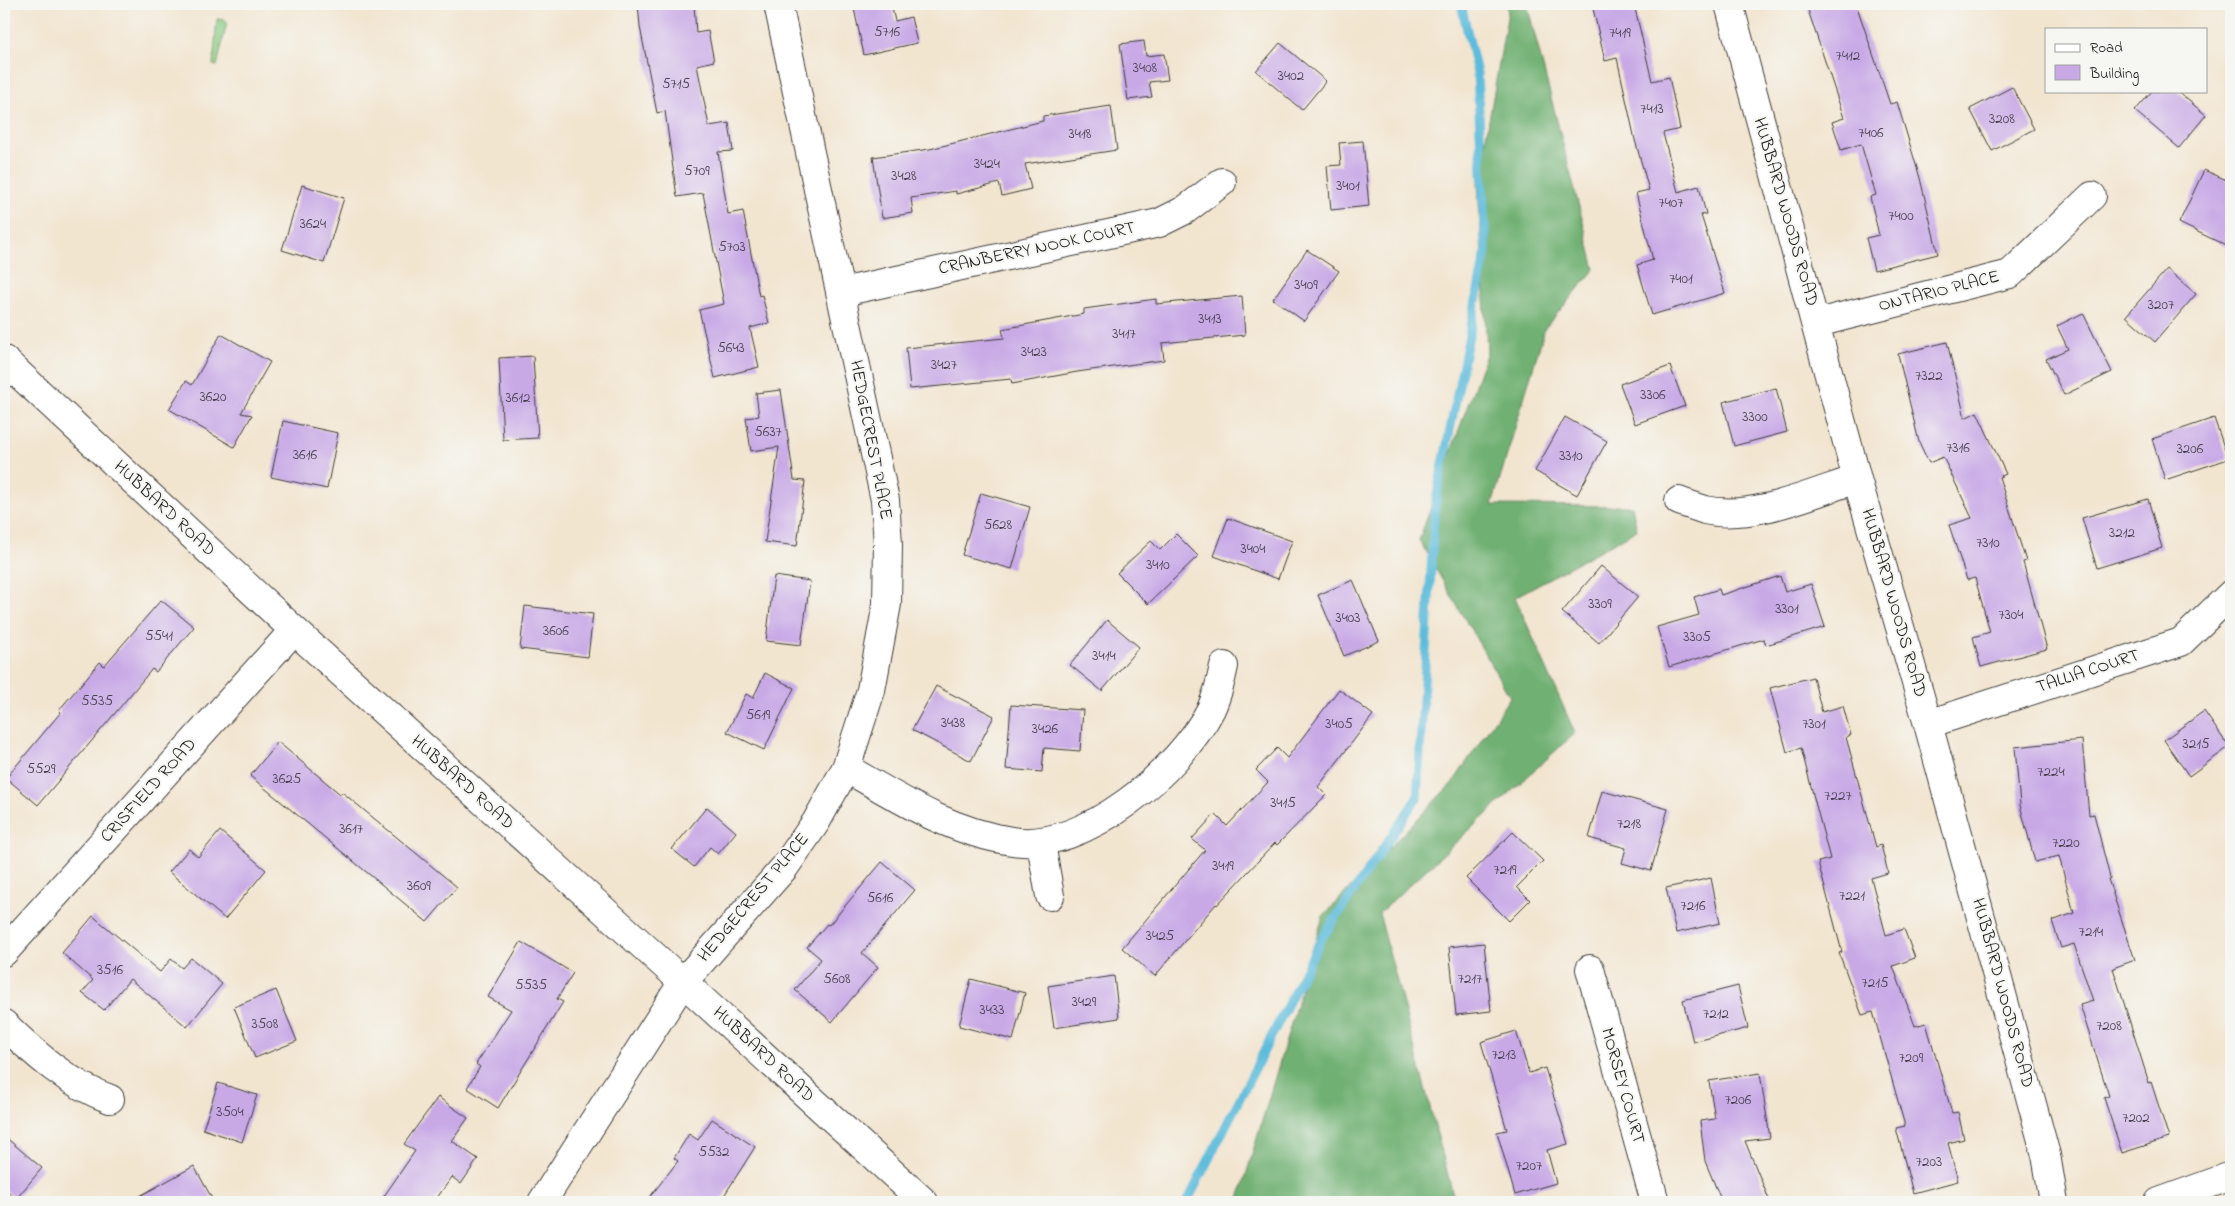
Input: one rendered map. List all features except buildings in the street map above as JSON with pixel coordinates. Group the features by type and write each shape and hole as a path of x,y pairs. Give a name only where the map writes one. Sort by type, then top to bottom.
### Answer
{"street":[{"name":"HEDGECREST PLACE","path":"542,1202 683,982 784,868 816,822 846,768 871,690 882,642 887,604 888,544 884,500 842,292 778,4"},
{"name":"HUBBARD WOODS ROAD","path":"1729,4 1772,167 1817,323 1858,479 1928,724 2046,1155 2054,1202"},
{"name":"CRANBERRY NOOK COURT","path":"842,292 1159,223 1185,210 1222,182"},
{"name":"ONTARIO PLACE","path":"1817,323 2010,274 2092,196"},
{"name":"HUBBARD ROAD","path":"4,360 294,630 924,1202"},
{"path":"1679,501 1706,510 1734,512 1764,508 1858,479"},
{"name":"TALLIA COURT","path":"1928,724 2181,642 2231,594"},
{"name":"CRISFIELD ROAD","path":"4,952 294,630"},
{"path":"846,768 922,812 956,826 1012,842 1041,843 1072,834 1123,807 1149,784 1198,730 1211,709 1224,666"},
{"path":"1041,843 1050,896"},
{"name":"MORSEY COURT","path":"1590,970 1655,1202"},
{"path":"4,1024 29,1049 67,1078 90,1092 110,1099"},
{"path":"2159,1202 2231,1176"}],"green space":[{"path":"1506,4 1527,4 1595,269 1545,328 1492,505 1632,506 1637,530 1515,597 1575,733 1379,913 1455,1202 1238,1202 1323,916 1454,781 1510,697 1419,540 1487,352 1478,183 1508,12"},
{"path":"217,19 227,22 217,66 213,65"}],"waterway":[{"path":"1187,1202 1320,941 1417,798 1435,504 1486,251 1477,73 1461,4"}]}
